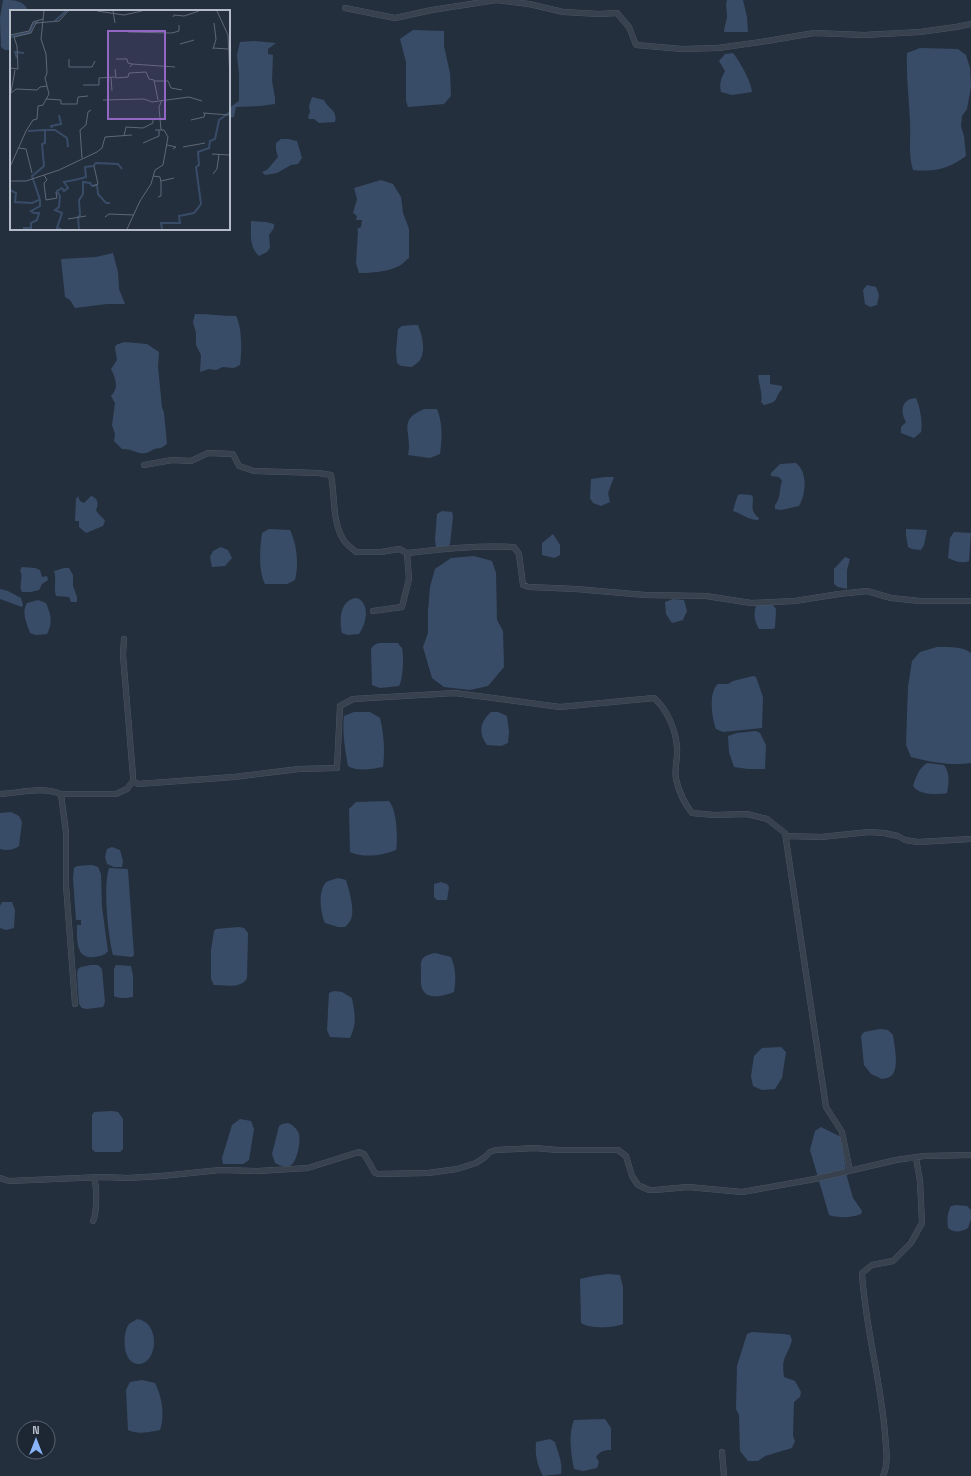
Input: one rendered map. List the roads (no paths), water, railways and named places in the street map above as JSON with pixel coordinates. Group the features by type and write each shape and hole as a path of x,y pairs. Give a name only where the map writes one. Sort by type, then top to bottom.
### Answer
{"street":[{"path":"345,8 395,18 432,10 496,0 529,4 563,12 599,14 617,13 629,27 636,45 682,49 718,48 767,42 814,32 864,35 920,32 956,28 971,24"},
{"path":"144,465 172,460 191,461 208,453 233,454 239,466 254,471 318,473 331,475 334,489 336,524 343,540 356,552 381,552 399,549 407,553 467,547 514,547 519,554 523,585 529,587 576,589 644,595 706,596 751,603 795,601 868,591 890,598 920,602 971,601"},
{"path":"373,611 402,607 409,579 407,553"},
{"path":"0,794 40,789 54,791 61,794 116,794 127,788 134,781 123,655 124,639"},
{"path":"134,781 138,784 162,783 234,777 299,769 337,768 340,706 354,699 455,693 560,707 654,698 661,704 673,728 677,747 676,778 684,801 692,813 714,815 747,814 767,819 785,832 826,1107 842,1132 850,1171"},
{"path":"61,794 66,832 66,885 75,1004"},
{"path":"786,836 821,837 869,832 884,833 898,836 905,840 918,842 971,839"},
{"path":"0,1178 9,1181 162,1176 220,1170 258,1171 308,1168 359,1152 364,1154 375,1173 378,1174 428,1173 457,1169 476,1163 490,1152 496,1150 535,1148 618,1150 626,1156 632,1176 638,1185 655,1190 688,1187 742,1192 815,1179 896,1160 971,1155"},
{"path":"883,1476 886,1469 887,1455 884,1415 863,1294 862,1273 872,1265 893,1261 911,1243 922,1223 920,1181 916,1158"},
{"path":"93,1221 95,1218 96,1200 94,1178"},
{"path":"722,1452 724,1476"}],"water":[{"path":"3,0 21,3 28,10 10,10 10,50 5,50 1,47 0,18"},
{"path":"727,0 743,0 747,17 748,32 724,32 727,18"},
{"path":"413,30 444,31 444,46 450,73 451,96 444,104 408,107 406,101 406,62 400,39"},
{"path":"253,41 276,43 268,49 268,54 273,55 272,81 275,104 236,107 234,117 230,118 230,107 239,101 237,55 240,42"},
{"path":"920,48 958,49 966,55 970,68 971,87 967,109 962,116 961,126 964,136 966,156 947,167 935,170 913,170 911,158 907,53"},
{"path":"733,53 745,72 752,92 732,95 721,92 720,86 722,76 725,71 719,61 725,54"},
{"path":"312,97 324,100 334,112 336,118 335,122 319,123 314,119 309,119 309,106"},
{"path":"281,139 297,141 302,158 298,164 291,165 277,173 265,175 262,172 267,170 278,157 276,143"},
{"path":"381,180 393,184 401,197 403,213 409,229 409,258 390,270 359,273 356,263 357,229 361,227 362,220 356,220 357,216 353,213 357,199 354,188"},
{"path":"251,221 274,224 274,228 269,235 270,248 267,252 259,256 252,244"},
{"path":"113,253 118,272 119,289 125,304 107,304 75,308 70,300 65,297 61,259 96,257"},
{"path":"867,285 876,287 879,295 877,305 870,307 865,304 863,290"},
{"path":"195,314 236,316 241,340 240,365 234,368 223,367 216,370 209,369 200,372 201,355 196,345 196,333 193,322"},
{"path":"418,325 421,333 423,342 422,356 412,367 401,366 397,363 396,351 398,329 402,326"},
{"path":"124,342 147,344 159,352 158,367 167,444 161,448 146,453 122,449 114,441 115,434 112,425 115,403 111,396 114,393 116,383 111,369 117,360 116,345"},
{"path":"758,375 770,375 770,384 782,386 782,389 775,401 764,405 761,402"},
{"path":"916,398 921,415 922,428 921,432 914,438 901,433 901,427 906,422 903,414 903,407 905,403"},
{"path":"424,409 437,409 441,426 442,437 440,454 430,458 408,455 408,423 410,418 415,413"},
{"path":"796,463 803,472 805,483 799,506 781,510 775,509 782,481 779,477 771,476 771,473 780,464"},
{"path":"614,477 608,493 610,502 601,506 593,503 590,498 591,479"},
{"path":"738,495 751,495 753,497 753,509 754,513 759,518 758,520 751,519 733,511"},
{"path":"78,496 80,501 84,503 91,496 96,500 98,503 96,510 105,521 103,526 86,533 79,527 79,521 75,521 76,499"},
{"path":"442,511 452,512 453,517 450,544 448,547 436,548 435,539 437,514"},
{"path":"269,529 290,530 294,542 297,555 295,580 287,584 265,584 261,572 260,559 262,533"},
{"path":"906,529 927,530 924,545 921,550 908,547"},
{"path":"954,532 971,533 969,561 967,562 956,561 948,558 950,538"},
{"path":"553,534 560,545 560,555 554,558 542,555 542,543"},
{"path":"221,547 228,550 232,558 225,566 212,567 210,557 213,551"},
{"path":"474,556 492,561 496,573 497,620 503,631 504,667 488,686 470,690 444,687 432,678 423,647 428,633 430,587 435,569 451,558"},
{"path":"845,557 850,559 847,570 847,589 838,587 834,584 834,569"},
{"path":"22,567 40,570 42,577 47,576 48,580 42,584 39,590 22,592 20,570"},
{"path":"69,568 73,575 73,586 77,597 77,602 71,602 69,597 56,596 54,571"},
{"path":"0,589 8,591 21,598 23,605 22,607 0,599"},
{"path":"357,598 366,609 364,625 359,634 348,635 342,633 341,616 344,606 351,599"},
{"path":"673,599 684,600 687,611 683,620 672,623 666,614 665,602"},
{"path":"38,600 46,603 50,615 51,622 47,634 36,635 30,633 25,618 25,607 27,603"},
{"path":"766,604 773,605 776,609 775,628 759,629 756,624 755,609 756,606"},
{"path":"379,643 398,643 402,648 403,668 399,686 380,688 372,685 371,649 374,645"},
{"path":"937,647 959,648 971,653 971,763 941,763 911,757 906,745 908,687 912,661 920,652"},
{"path":"753,676 756,677 763,697 762,728 723,732 716,729 713,719 712,706 715,688 718,684 728,684 733,681"},
{"path":"354,712 370,712 380,718 384,742 383,767 356,769 348,766 343,722 344,716"},
{"path":"491,712 498,712 507,716 509,732 508,743 501,746 487,745 482,736 481,732 484,720"},
{"path":"756,731 760,733 766,745 765,769 734,767 729,752 728,736 737,733"},
{"path":"927,763 944,765 948,778 947,793 924,793 913,786 920,770"},
{"path":"389,801 394,811 397,832 396,850 373,856 350,852 349,809 356,802"},
{"path":"11,812 19,816 22,822 19,846 10,850 0,849 0,813"},
{"path":"112,847 120,850 123,861 122,867 114,867 107,864 105,857 107,849"},
{"path":"92,865 98,867 101,874 102,907 108,951 102,956 88,957 83,955 78,947 77,925 81,925 81,920 76,920 73,879 74,868 77,866"},
{"path":"109,868 128,870 134,955 132,957 113,955 109,936 106,899 107,876"},
{"path":"338,878 346,880 352,905 351,919 345,927 338,927 325,923 321,910 321,894 325,883"},
{"path":"441,882 447,884 449,887 447,900 437,900 434,897 434,884"},
{"path":"2,902 12,902 15,910 14,928 6,930 0,928 0,906"},
{"path":"244,928 248,933 247,978 241,984 237,985 214,985 211,979 211,950 214,931 216,929"},
{"path":"435,953 451,957 455,974 454,992 430,996 424,992 422,988 421,961 426,956"},
{"path":"98,965 102,969 105,1002 103,1007 87,1009 82,1008 79,1004 77,974 78,969 81,967"},
{"path":"116,965 131,966 133,976 133,997 121,998 114,996 114,969"},
{"path":"334,991 342,992 352,998 355,1019 354,1028 350,1038 330,1037 327,1030 329,993"},
{"path":"880,1029 888,1030 893,1035 896,1056 894,1073 890,1077 882,1079 871,1074 864,1065 861,1036 864,1032"},
{"path":"781,1047 786,1052 782,1078 775,1089 762,1090 753,1086 751,1076 754,1056 762,1048"},
{"path":"94,1112 118,1112 123,1119 123,1149 120,1152 95,1152 92,1149 92,1115"},
{"path":"240,1119 251,1121 254,1129 249,1160 243,1164 223,1164 222,1158 232,1125"},
{"path":"288,1123 297,1130 299,1134 299,1142 295,1161 290,1166 286,1167 275,1163 272,1154 279,1126"},
{"path":"821,1127 841,1137 847,1177 853,1198 862,1211 861,1214 845,1217 829,1215 810,1150 815,1131"},
{"path":"951,1206 967,1206 971,1210 971,1219 968,1228 953,1231 948,1228 947,1222"},
{"path":"608,1274 620,1275 623,1287 623,1324 602,1327 590,1326 581,1323 580,1279"},
{"path":"137,1319 145,1322 150,1327 154,1343 153,1351 150,1357 145,1362 138,1364 129,1359 125,1347 125,1334 127,1328 129,1324"},
{"path":"752,1332 790,1335 792,1340 783,1365 784,1377 795,1381 801,1392 800,1397 794,1402 793,1436 795,1441 792,1448 765,1456 758,1461 748,1461 740,1451 739,1415 736,1409 737,1366 747,1334"},
{"path":"142,1380 155,1383 157,1388 161,1400 162,1412 162,1424 160,1430 140,1433 128,1430 126,1390 130,1382"},
{"path":"605,1419 611,1428 611,1450 602,1451 599,1453 596,1457 599,1462 597,1468 583,1471 574,1469 571,1451 571,1432 574,1420"},
{"path":"550,1439 555,1442 561,1462 561,1474 543,1476 537,1459 536,1442"}]}
